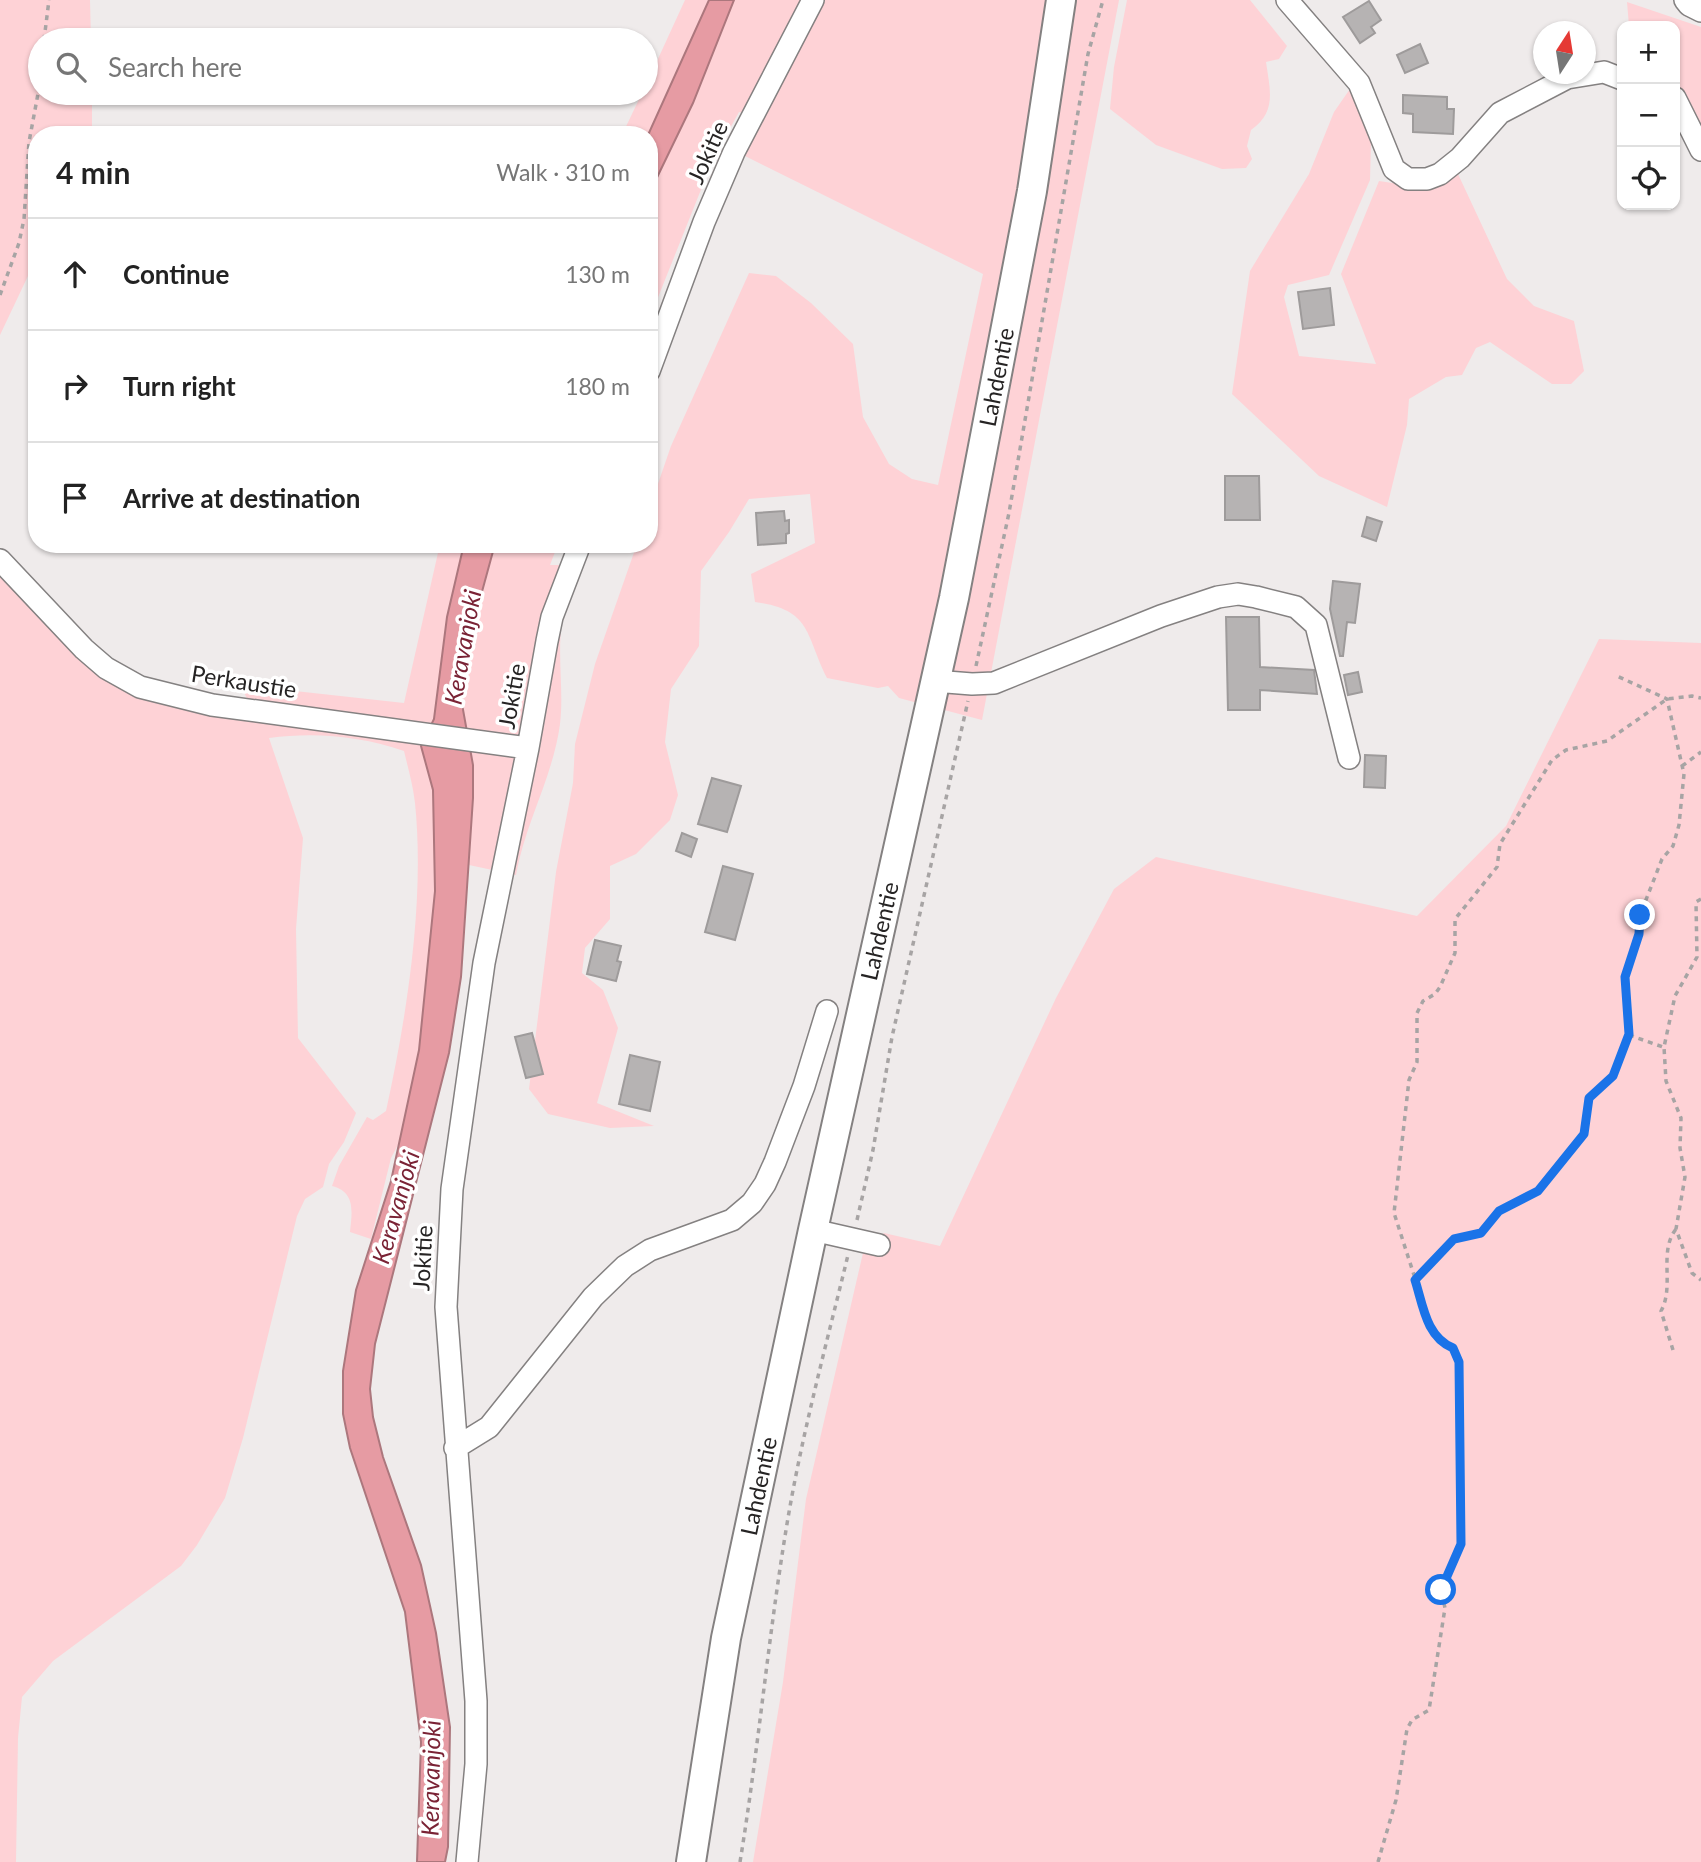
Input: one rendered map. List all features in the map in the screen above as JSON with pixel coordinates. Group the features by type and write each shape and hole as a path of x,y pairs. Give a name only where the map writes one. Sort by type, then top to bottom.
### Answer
{"main road":[{"name":"Lahdentie","path":"691,1862 726,1638 813,1230 954,598 1032,191 1061,0"}],"street":[{"name":"Jokitie","path":"658,347 704,222 734,152 813,0"},
{"path":"1287,0 1359,83 1394,169 1408,178 1427,179 1440,174 1460,158 1500,113 1567,78 1604,72 1617,77"},
{"path":"1685,0 1701,11"},
{"path":"1680,108 1701,150"},
{"name":"Jokitie","path":"467,1862 476,1764 476,1700 446,1307 452,1189 484,963 552,617 577,553"},
{"name":"Perkaustie","path":"0,560 84,649 106,668 139,687 212,705 528,748"},
{"path":"934,681 994,683 1161,616 1218,597 1238,594 1256,597 1296,607 1316,625 1349,758"},
{"path":"455,1448 489,1427 593,1297 625,1266 650,1250 732,1220 752,1203 775,1162 804,1086 827,1012"},
{"path":"813,1230 879,1245"}],"path":[{"path":"46,28 49,0"},
{"name":"Lahdentie","path":"740,1862 786,1527 804,1438 873,1150 892,1037 1009,513 1088,54 1103,0"},
{"path":"32,126 36,105"},
{"path":"0,295 19,243 24,219 28,157"},
{"path":"1617,676 1667,699"},
{"path":"1378,1862 1396,1800 1407,1729 1412,1720 1429,1710 1446,1608 1441,1590 1461,1544 1459,1362 1453,1348 1440,1342 1432,1331 1394,1213 1409,1080 1417,1062 1417,1013 1423,1001 1435,994 1455,953 1455,919 1497,867 1500,844 1552,760 1566,750 1607,741 1667,699 1692,696 1701,698"},
{"path":"1415,1280 1454,1239 1481,1233 1499,1211 1538,1191 1584,1134 1589,1098 1613,1076 1629,1034 1625,977 1639,934 1640,915 1662,859 1673,846 1679,825 1684,774 1667,699"},
{"path":"1682,766 1701,752"},
{"path":"1673,1350 1661,1311 1668,1299 1668,1240 1676,1229 1685,1177 1679,1148 1681,1118 1666,1082 1664,1048 1675,996 1698,957 1696,902 1701,899"},
{"path":"1629,1034 1664,1048"},
{"path":"1676,1229 1692,1273 1701,1280"}],"shaded area":[{"path":"0,0 90,0 91,28 28,28 28,105 92,105 92,126 28,126 28,276 0,335"},
{"path":"685,0 709,0 652,126 626,126 636,105 658,105 658,59"},
{"path":"734,0 1119,0 982,720 899,698 888,686 878,688 827,678 810,637 797,618 774,606 755,602 751,574 815,543 810,494 749,499 701,571 699,646 671,689 665,742 678,795 670,820 636,854 610,866 610,919 585,948 582,973 603,990 618,1028 597,1103 654,1126 610,1128 548,1114 529,1089 556,872 573,783 575,744 595,664 634,553 658,553 658,484 671,446 749,273 776,276 811,303 853,344 863,417 889,464 912,479 938,485 983,274 743,155 762,118 739,112 714,157 658,297 658,174"},
{"path":"1127,0 1250,0 1287,46 1279,59 1266,62 1270,100 1265,116 1251,130 1247,146 1252,159 1246,168 1222,169 1156,145 1110,109 1114,67"},
{"path":"1627,2 1701,27 1701,138 1680,102 1680,21 1629,21"},
{"path":"1352,86 1371,142 1370,180 1329,275 1288,285 1284,297 1299,356 1376,364 1341,274 1379,181 1426,188 1458,174 1507,279 1534,306 1574,321 1584,371 1571,384 1552,384 1490,342 1476,348 1462,375 1446,377 1409,399 1407,425 1387,507 1319,476 1232,394 1250,271 1309,174 1334,112"},
{"path":"438,553 462,553 447,617 434,719 421,746 433,790 435,891 420,1048 400,1141 391,1158 371,1239 350,1232 352,1210 349,1198 340,1189 332,1186 339,1166 367,1117 373,1120 386,1111 394,1074 407,997 416,918 417,840 412,783 404,751 337,737 303,735 269,738 303,838 296,929 298,1038 356,1113 344,1142 329,1164 323,1187 305,1199 297,1216 243,1438 225,1498 181,1566 53,1661 22,1697 18,1738 16,1862 0,1862 0,569 133,695 206,714 260,723 240,685 404,703"},
{"path":"493,553 555,553 550,565 582,565 562,621 561,712 556,744 516,875 469,865 473,765 460,693 474,621"},
{"path":"1599,639 1701,643 1701,1862 753,1862 783,1682 806,1499 863,1253 884,1233 940,1246 1056,998 1114,889 1156,857 1417,916 1506,826"}],"water":[{"path":"709,0 734,0 693,103 658,175 658,126 652,126"},
{"name":"Keravanjoki","path":"462,553 493,553 474,621 460,693 473,765 461,977 449,1053 375,1344 370,1389 373,1417 383,1457 421,1565 436,1633 450,1727 448,1847 445,1862 417,1862 421,1742 405,1612 350,1448 343,1414 343,1371 356,1290 391,1181 419,1050 435,891 433,790 421,746 434,719 447,617"}],"building":[{"path":"1369,1 1381,20 1371,27 1375,33 1360,43 1343,17"},
{"path":"1420,44 1428,63 1405,73 1397,55"},
{"path":"1403,95 1447,97 1447,109 1454,109 1453,134 1413,132 1413,114 1403,113"},
{"path":"1330,288 1334,325 1303,329 1298,292"},
{"path":"1225,476 1259,476 1260,520 1225,520"},
{"path":"784,511 785,521 789,520 786,543 758,545 756,513"},
{"path":"1367,517 1382,522 1376,541 1362,536"},
{"path":"1333,581 1360,584 1355,623 1347,622 1343,656 1340,656 1330,609"},
{"path":"1226,617 1259,617 1260,667 1314,670 1317,694 1260,690 1260,710 1228,710"},
{"path":"1358,672 1362,692 1348,695 1344,675"},
{"path":"1365,755 1386,756 1385,788 1364,787"},
{"path":"712,778 741,786 727,832 698,824"},
{"path":"682,833 697,839 691,857 676,851"},
{"path":"723,866 753,874 735,940 705,932"},
{"path":"595,940 621,946 617,961 621,962 616,981 587,974"},
{"path":"532,1033 543,1074 526,1078 515,1037"},
{"path":"630,1055 660,1062 650,1111 619,1104"}],"route":[{"path":"1441,1590 1461,1544 1459,1362 1453,1348 1440,1342 1432,1331 1415,1280 1454,1239 1481,1233 1499,1211 1538,1191 1584,1134 1589,1098 1613,1076 1629,1034 1625,977 1639,934 1640,915"}]}
